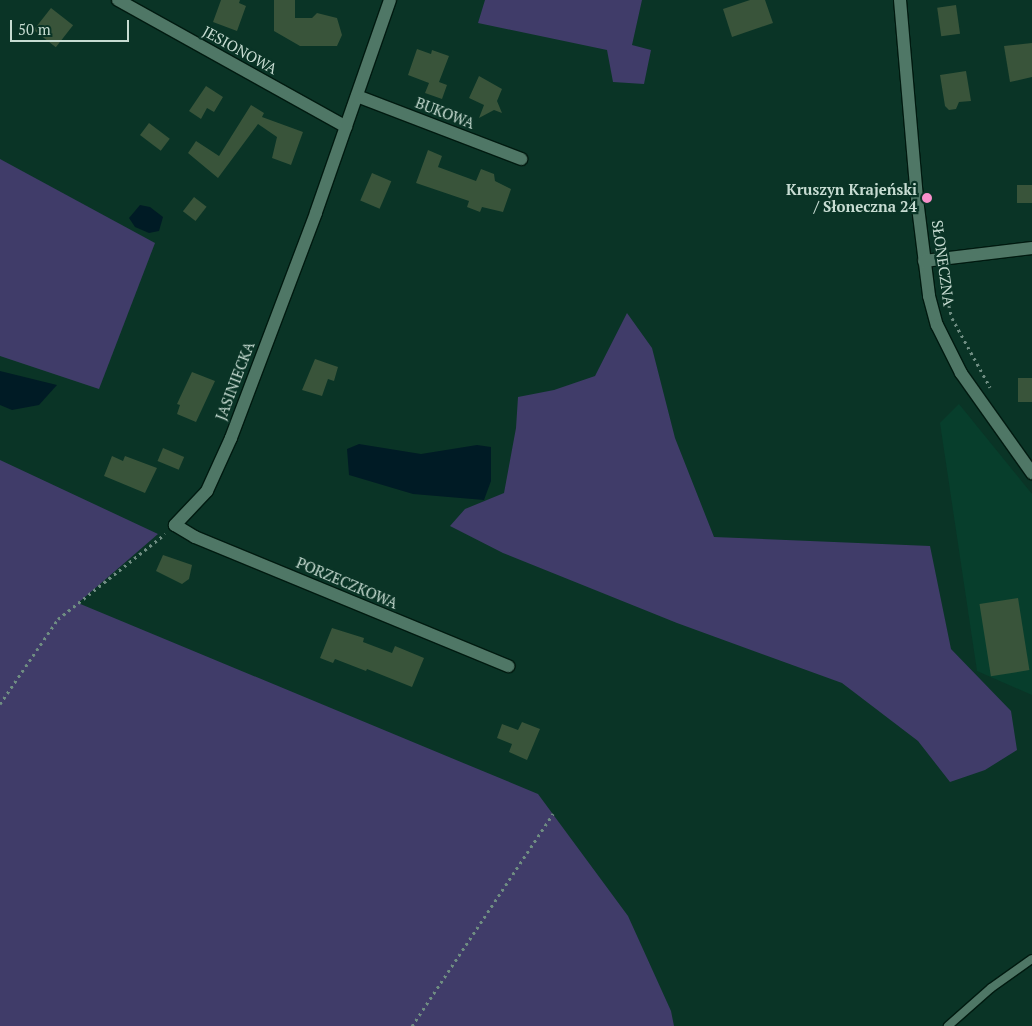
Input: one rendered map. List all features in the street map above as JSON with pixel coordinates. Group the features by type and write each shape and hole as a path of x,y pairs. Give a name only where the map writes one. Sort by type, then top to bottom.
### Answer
{"street":[{"name":"JESIONOWA","path":"118,0 346,127"},
{"name":"JASINIECKA","path":"175,525 207,491 231,438 346,127 390,0"},
{"name":"SŁONECZNA","path":"900,0 904,71 924,261 936,325 960,373 1032,473"},
{"name":"BUKOWA","path":"357,96 521,159"},
{"path":"924,261 1032,248"},
{"name":"PORZECZKOWA","path":"175,525 195,537 508,666"}],"lane":[{"path":"948,1026 991,988 1032,959"}],"path":[{"path":"942,272 952,318 993,392"},
{"path":"0,704 58,618 175,525"},
{"path":"412,1026 553,814"}],"shaded area":[{"path":"485,0 642,0 632,45 651,50 644,84 613,82 607,50 478,23"},
{"path":"0,159 155,243 99,389 0,356"},
{"path":"627,313 652,348 675,438 714,537 930,546 951,649 1011,711 1017,750 985,770 950,782 918,741 842,683 677,623 503,553 450,526 465,509 504,493 516,428 518,397 554,390 595,376"},
{"path":"959,404 1032,494 1032,695 977,671 940,423"},
{"path":"0,460 158,534 78,603 538,794 628,916 671,1011 674,1026 0,1026"}],"water":[{"path":"140,205 150,207 163,217 159,231 149,233 135,227 129,218"},
{"path":"0,371 57,385 39,405 12,410 0,405"},
{"path":"359,444 421,454 477,445 491,447 491,481 484,500 413,494 349,475 347,449"}],"building":[{"path":"221,0 240,0 239,3 246,6 237,31 213,22"},
{"path":"274,0 295,0 295,18 312,18 317,13 337,18 342,35 337,46 300,46 274,31"},
{"path":"750,0 765,0 773,23 732,37 723,9"},
{"path":"956,5 960,34 941,36 937,8"},
{"path":"51,8 73,25 56,47 34,30"},
{"path":"1032,43 1032,77 1010,82 1004,46"},
{"path":"417,49 431,54 432,50 449,56 439,82 447,85 442,99 425,93 429,83 408,75"},
{"path":"966,71 971,101 959,102 956,109 949,110 945,106 940,75"},
{"path":"479,76 502,89 497,101 502,113 494,110 479,118 484,105 469,98"},
{"path":"206,86 223,97 214,112 207,108 201,119 189,111"},
{"path":"251,105 264,113 262,117 303,132 291,165 272,158 277,137 258,124 218,178 188,153 196,141 219,156"},
{"path":"149,123 170,139 161,151 140,135"},
{"path":"428,150 442,156 438,167 476,181 481,169 494,174 495,181 511,189 503,212 482,207 480,212 467,207 469,201 416,183"},
{"path":"372,173 391,181 380,209 360,201"},
{"path":"1017,185 1032,185 1032,203 1017,203"},
{"path":"194,197 207,207 196,221 183,211"},
{"path":"315,359 338,367 334,381 328,379 322,396 302,390"},
{"path":"192,372 215,381 196,422 177,414 180,405 177,404"},
{"path":"1018,378 1032,378 1032,402 1018,402"},
{"path":"163,448 184,457 179,470 158,461"},
{"path":"112,456 123,461 125,456 157,468 145,493 104,476"},
{"path":"163,555 192,565 189,579 182,584 156,571"},
{"path":"1018,598 1029,670 991,676 979,604"},
{"path":"332,628 364,638 363,642 392,653 395,646 424,658 412,687 367,669 366,671 335,659 333,663 320,658"},
{"path":"522,722 540,729 527,760 509,752 512,744 497,738 502,724 518,730"}],"place":[{"name":"Kruszyn Krajeński / Słoneczna 24","path":"927,198"}]}
